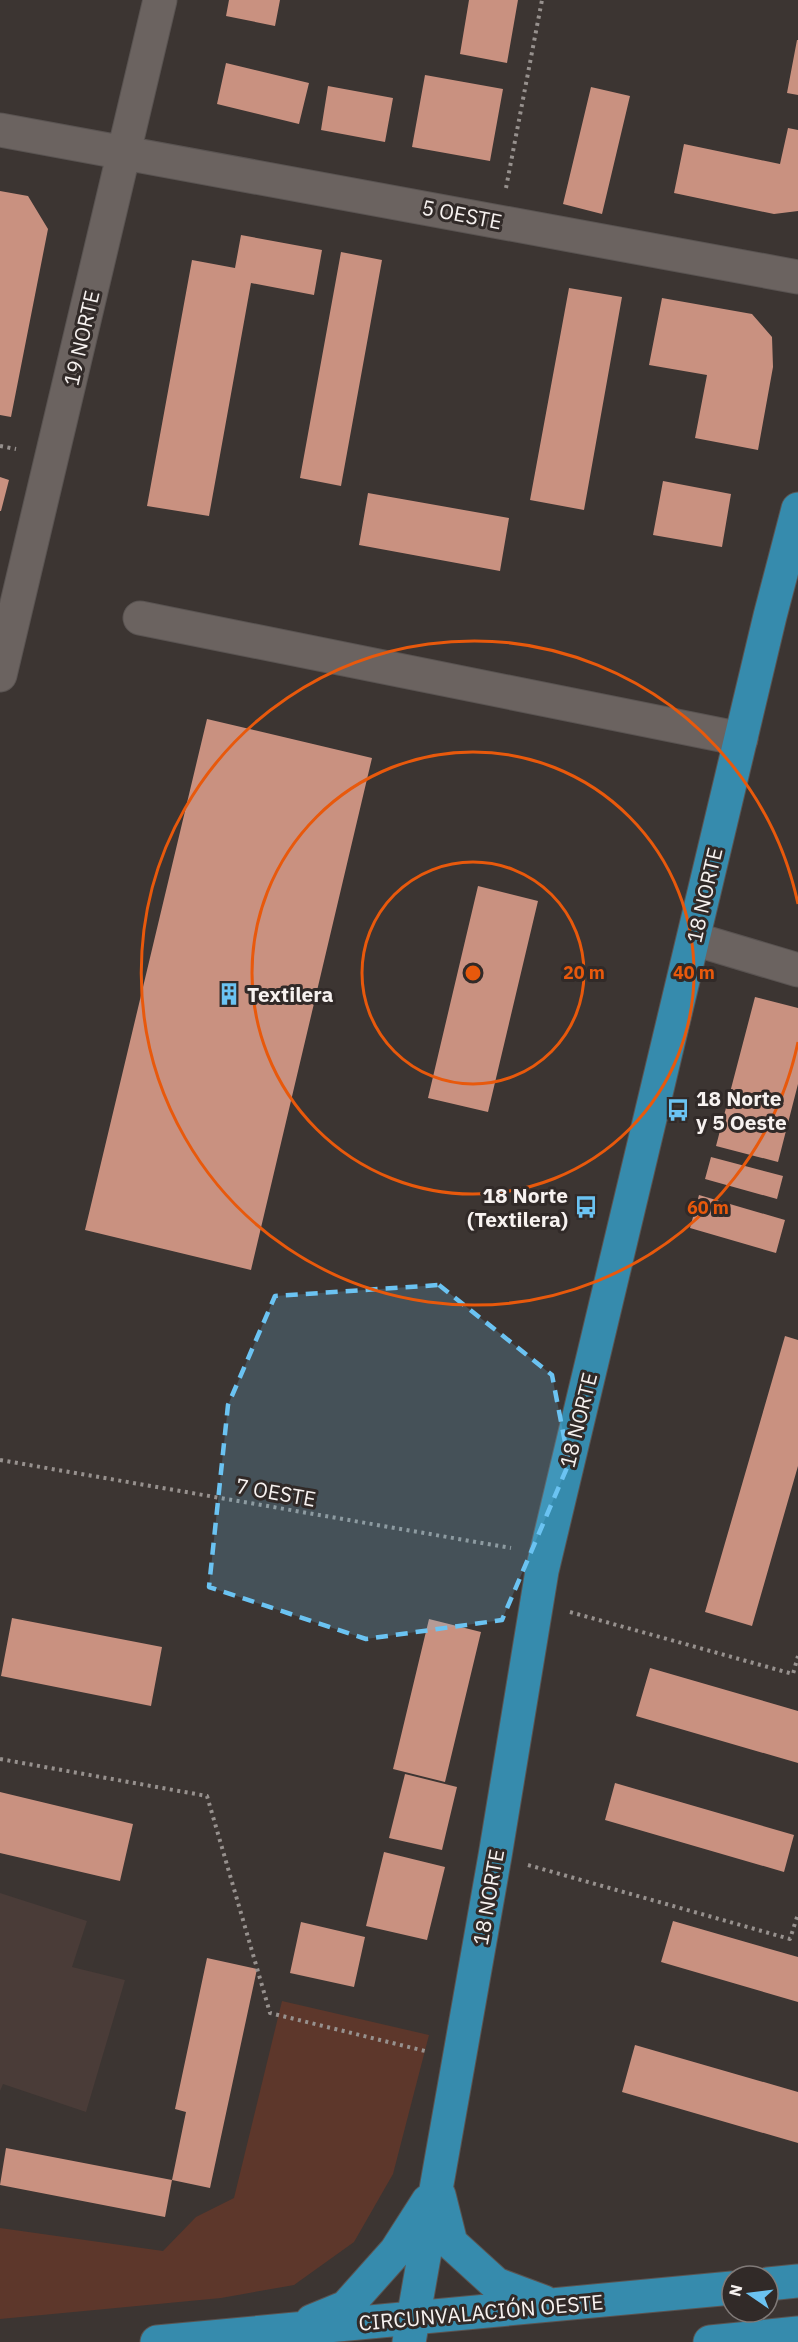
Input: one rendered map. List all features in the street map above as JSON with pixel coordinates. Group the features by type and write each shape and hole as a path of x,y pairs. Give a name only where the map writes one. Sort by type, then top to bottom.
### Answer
{"main road":[{"name":"18 NORTE","path":"410,2330 437,2187 546,1554 798,509"},
{"path":"437,2187 451,2242 496,2284 551,2305"},
{"path":"293,2329 346,2307 396,2251 437,2187"},
{"path":"780,2283 798,2281"},
{"name":"CIRCUNVALACIÓN OESTE","path":"157,2342 293,2329 410,2330 551,2305 720,2289"},
{"path":"710,2342 798,2333"}],"street":[{"name":"19 NORTE","path":"0,675 160,0"},
{"name":"5 OESTE","path":"0,130 125,151 798,277"},
{"path":"140,618 741,738"},
{"path":"694,939 798,970"}],"path":[{"path":"499,221 542,0"},
{"name":"7 OESTE","path":"0,1460 546,1554"},
{"path":"537,1602 794,1674 798,1656"},
{"path":"0,1759 207,1796 270,2013 425,2051 424,2061"},
{"path":"495,1856 790,1939 798,1914"}],"highlighted area":[{"path":"439,1285 552,1375 569,1463 502,1620 366,1639 209,1587 228,1405 275,1296"}],"shaded area":[{"path":"0,1893 87,1921 72,1967 125,1980 86,2112 3,2084 0,2091"},
{"path":"282,2001 429,2035 393,2174 354,2242 294,2285 221,2298 0,2319 0,2228 163,2251 196,2217 234,2198"}],"building":[{"path":"229,0 280,0 275,26 226,16"},
{"path":"469,0 518,0 507,63 460,54"},
{"path":"798,40 798,95 787,93"},
{"path":"226,63 309,83 299,124 217,104"},
{"path":"425,75 503,89 490,161 412,147"},
{"path":"328,86 393,98 385,142 321,130"},
{"path":"591,87 630,96 602,214 563,204"},
{"path":"788,128 798,130 798,211 774,214 674,193 684,144 780,164"},
{"path":"0,191 28,196 48,229 11,417 0,415"},
{"path":"241,235 322,250 314,295 251,283 209,516 147,506 192,260 235,268"},
{"path":"341,252 382,260 341,486 300,478"},
{"path":"569,288 622,297 584,510 530,500"},
{"path":"662,298 752,314 772,337 773,367 758,450 695,438 707,375 649,365"},
{"path":"0,477 9,480 1,511 0,511"},
{"path":"663,481 731,494 722,547 653,535"},
{"path":"368,493 509,518 500,571 359,545"},
{"name":"Textilera","path":"207,719 372,758 251,1270 85,1230"},
{"path":"478,886 538,901 488,1112 428,1098"},
{"path":"755,997 798,1008 798,1084 778,1162 716,1146"},
{"path":"711,1157 783,1176 777,1199 705,1179"},
{"path":"699,1195 785,1220 776,1253 690,1228"},
{"path":"785,1336 798,1340 798,1466 752,1626 705,1612"},
{"path":"12,1618 162,1647 151,1706 1,1676"},
{"path":"429,1619 481,1632 445,1782 393,1769"},
{"path":"650,1668 798,1711 798,1763 636,1716"},
{"path":"405,1774 457,1787 442,1850 389,1838"},
{"path":"615,1783 794,1835 784,1872 605,1820"},
{"path":"0,1792 133,1824 120,1881 0,1853"},
{"path":"384,1852 445,1867 427,1940 366,1926"},
{"path":"673,1921 798,1957 798,2002 661,1962"},
{"path":"301,1922 365,1937 354,1987 290,1973"},
{"path":"207,1958 257,1969 210,2188 172,2180 186,2112 175,2109"},
{"path":"635,2045 798,2092 798,2143 622,2092"},
{"path":"6,2148 172,2180 165,2217 0,2185"}],"place":[{"name":"Textilera","path":"229,994"},
{"name":"18 Norte y 5 Oeste","path":"678,1110"},
{"name":"18 Norte (Textilera)","path":"586,1207"}]}
